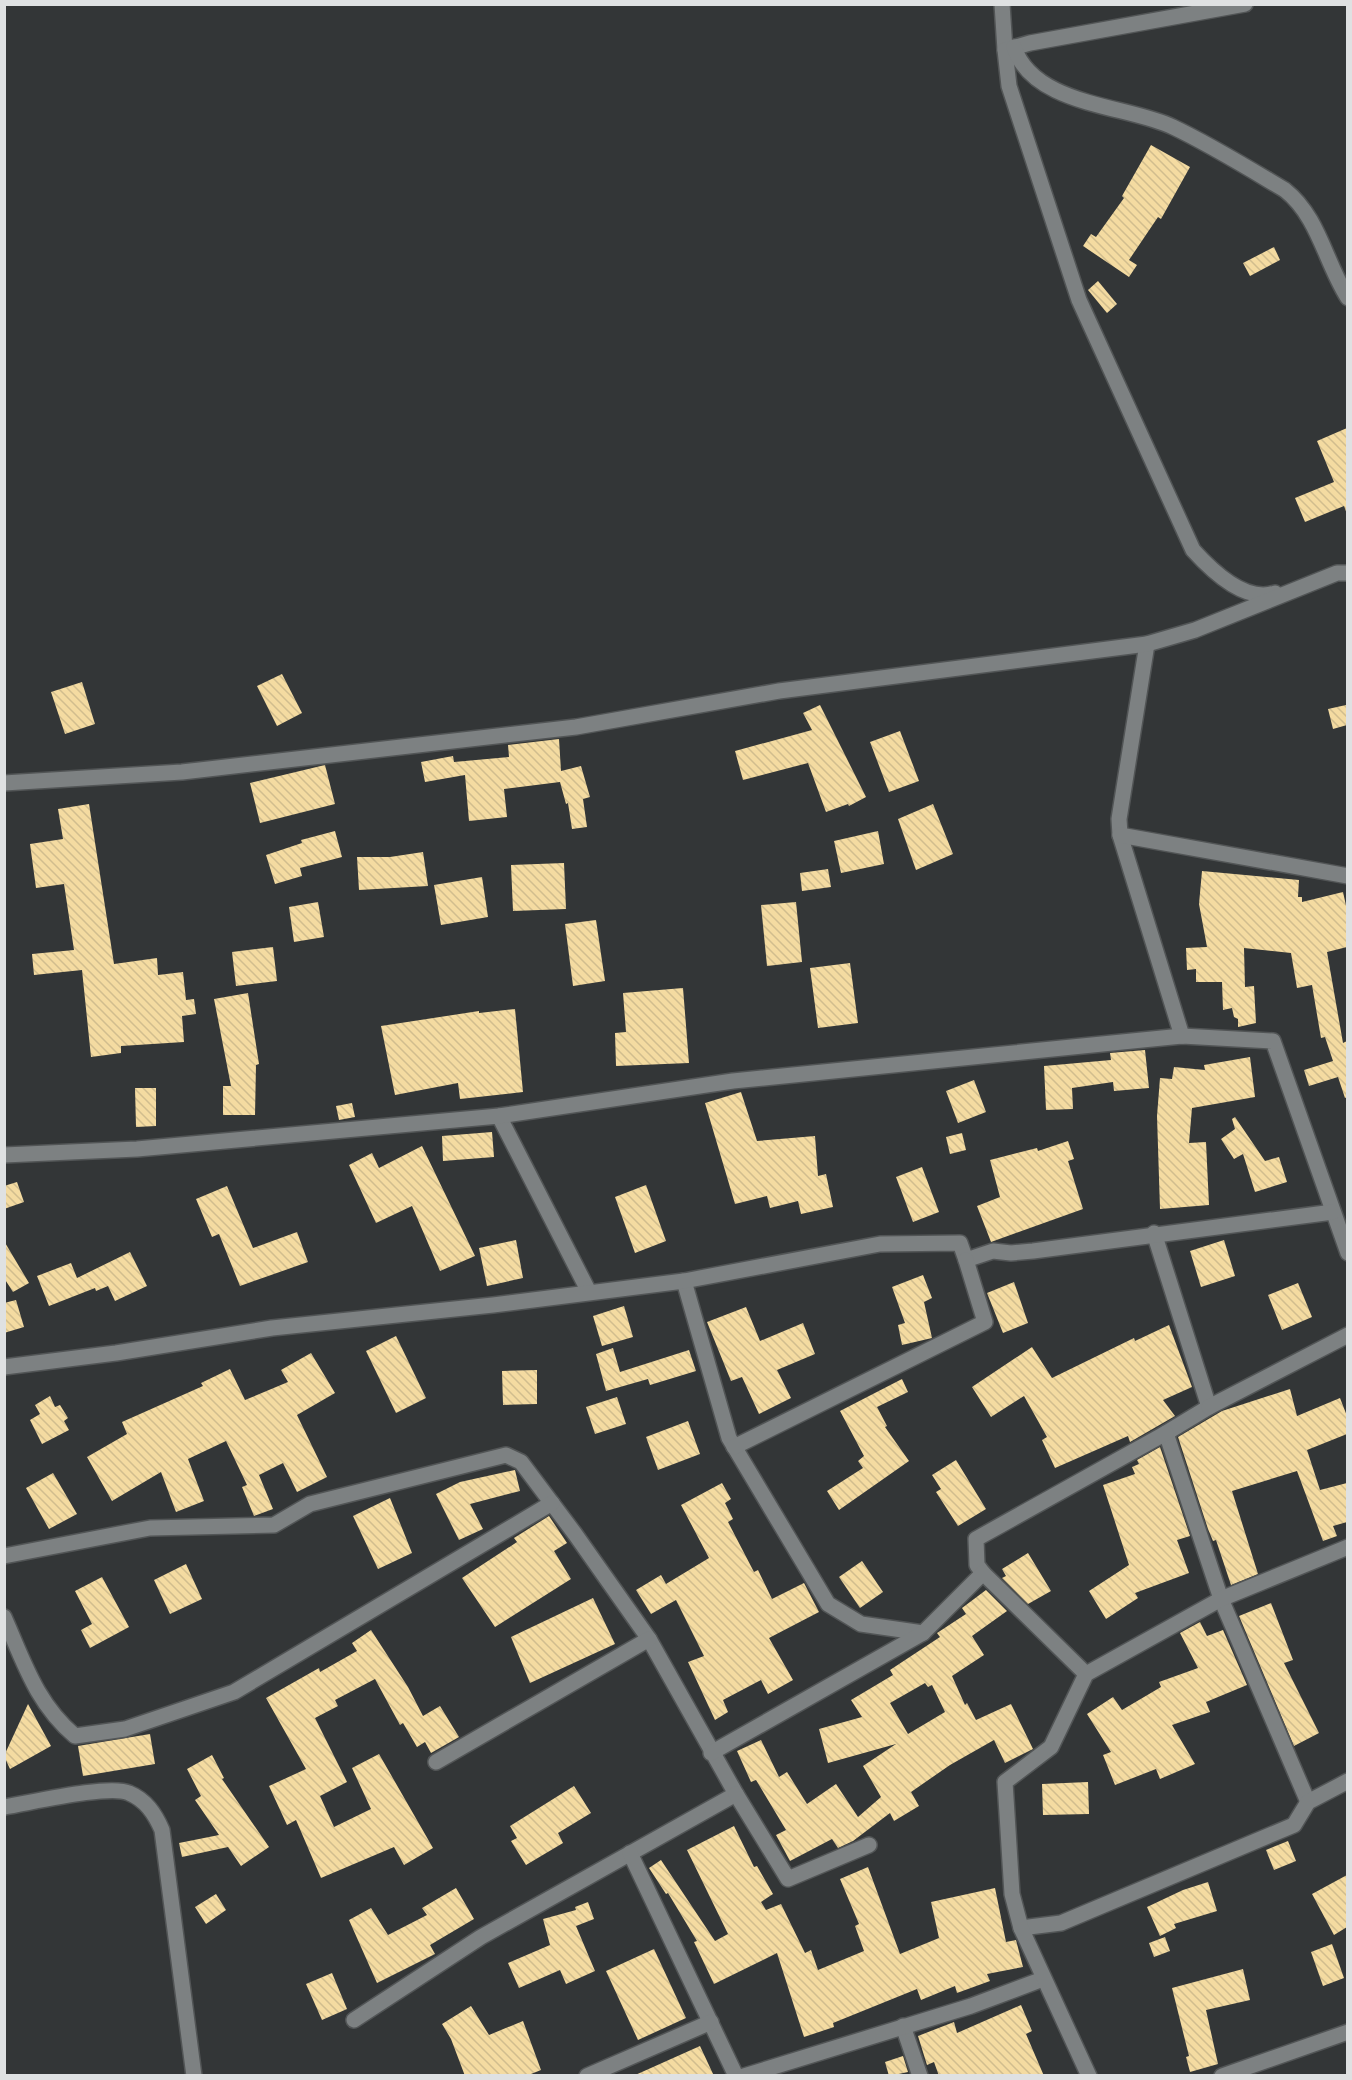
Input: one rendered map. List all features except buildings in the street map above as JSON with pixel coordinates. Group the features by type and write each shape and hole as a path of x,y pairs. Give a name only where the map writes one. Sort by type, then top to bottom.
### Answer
{"street":[{"path":"1002,4 1010,49 1009,86 1079,300 1193,549 1207,565 1231,584 1264,597 1342,573"},
{"path":"1010,49 1245,4"},
{"path":"1010,49 1026,69 1052,87 1087,103 1171,126 1285,190 1301,202 1311,217 1334,277 1347,298"},
{"path":"4,783 182,772 576,727 779,691 1147,644 1195,630 1342,573"},
{"path":"1147,644 1119,819 1120,835 1182,1035"},
{"path":"1120,835 1302,870 1347,876"},
{"path":"4,1155 137,1149 499,1116 733,1081 1182,1035 1273,1041 1347,1253"},
{"path":"499,1116 589,1292"},
{"path":"966,1260 993,1251 1022,1252 1154,1233 1333,1212"},
{"path":"1154,1233 1209,1407"},
{"path":"4,1367 116,1353 272,1328 684,1281 880,1244 960,1243 985,1322 734,1447"},
{"path":"684,1281 729,1437 828,1604 861,1624 922,1633"},
{"path":"1086,1674 983,1573 977,1565 976,1539 1209,1407 1347,1335"},
{"path":"1166,1433 1221,1599 1308,1802"},
{"path":"4,1556 150,1528 274,1525 310,1504 506,1455 521,1462 649,1639 711,1753 788,1879 869,1845"},
{"path":"4,1617 35,1690 54,1719 75,1736 124,1729 234,1692 552,1503"},
{"path":"1089,2076 1021,1928 1012,1894 1005,1782 1051,1747 1086,1674 1221,1599 1347,1547"},
{"path":"711,1753 922,1633 983,1573"},
{"path":"436,1762 649,1639"},
{"path":"1021,1928 1061,1923 1294,1825 1308,1802 1347,1781"},
{"path":"4,1807 116,1789 142,1800 155,1815 162,1830 194,2076"},
{"path":"354,2020 481,1937 736,1794"},
{"path":"630,1853 736,2076"},
{"path":"744,2076 1043,1979"},
{"path":"587,2076 711,2022"},
{"path":"903,2026 920,2076"},
{"path":"1222,2076 1347,2032"}]}
